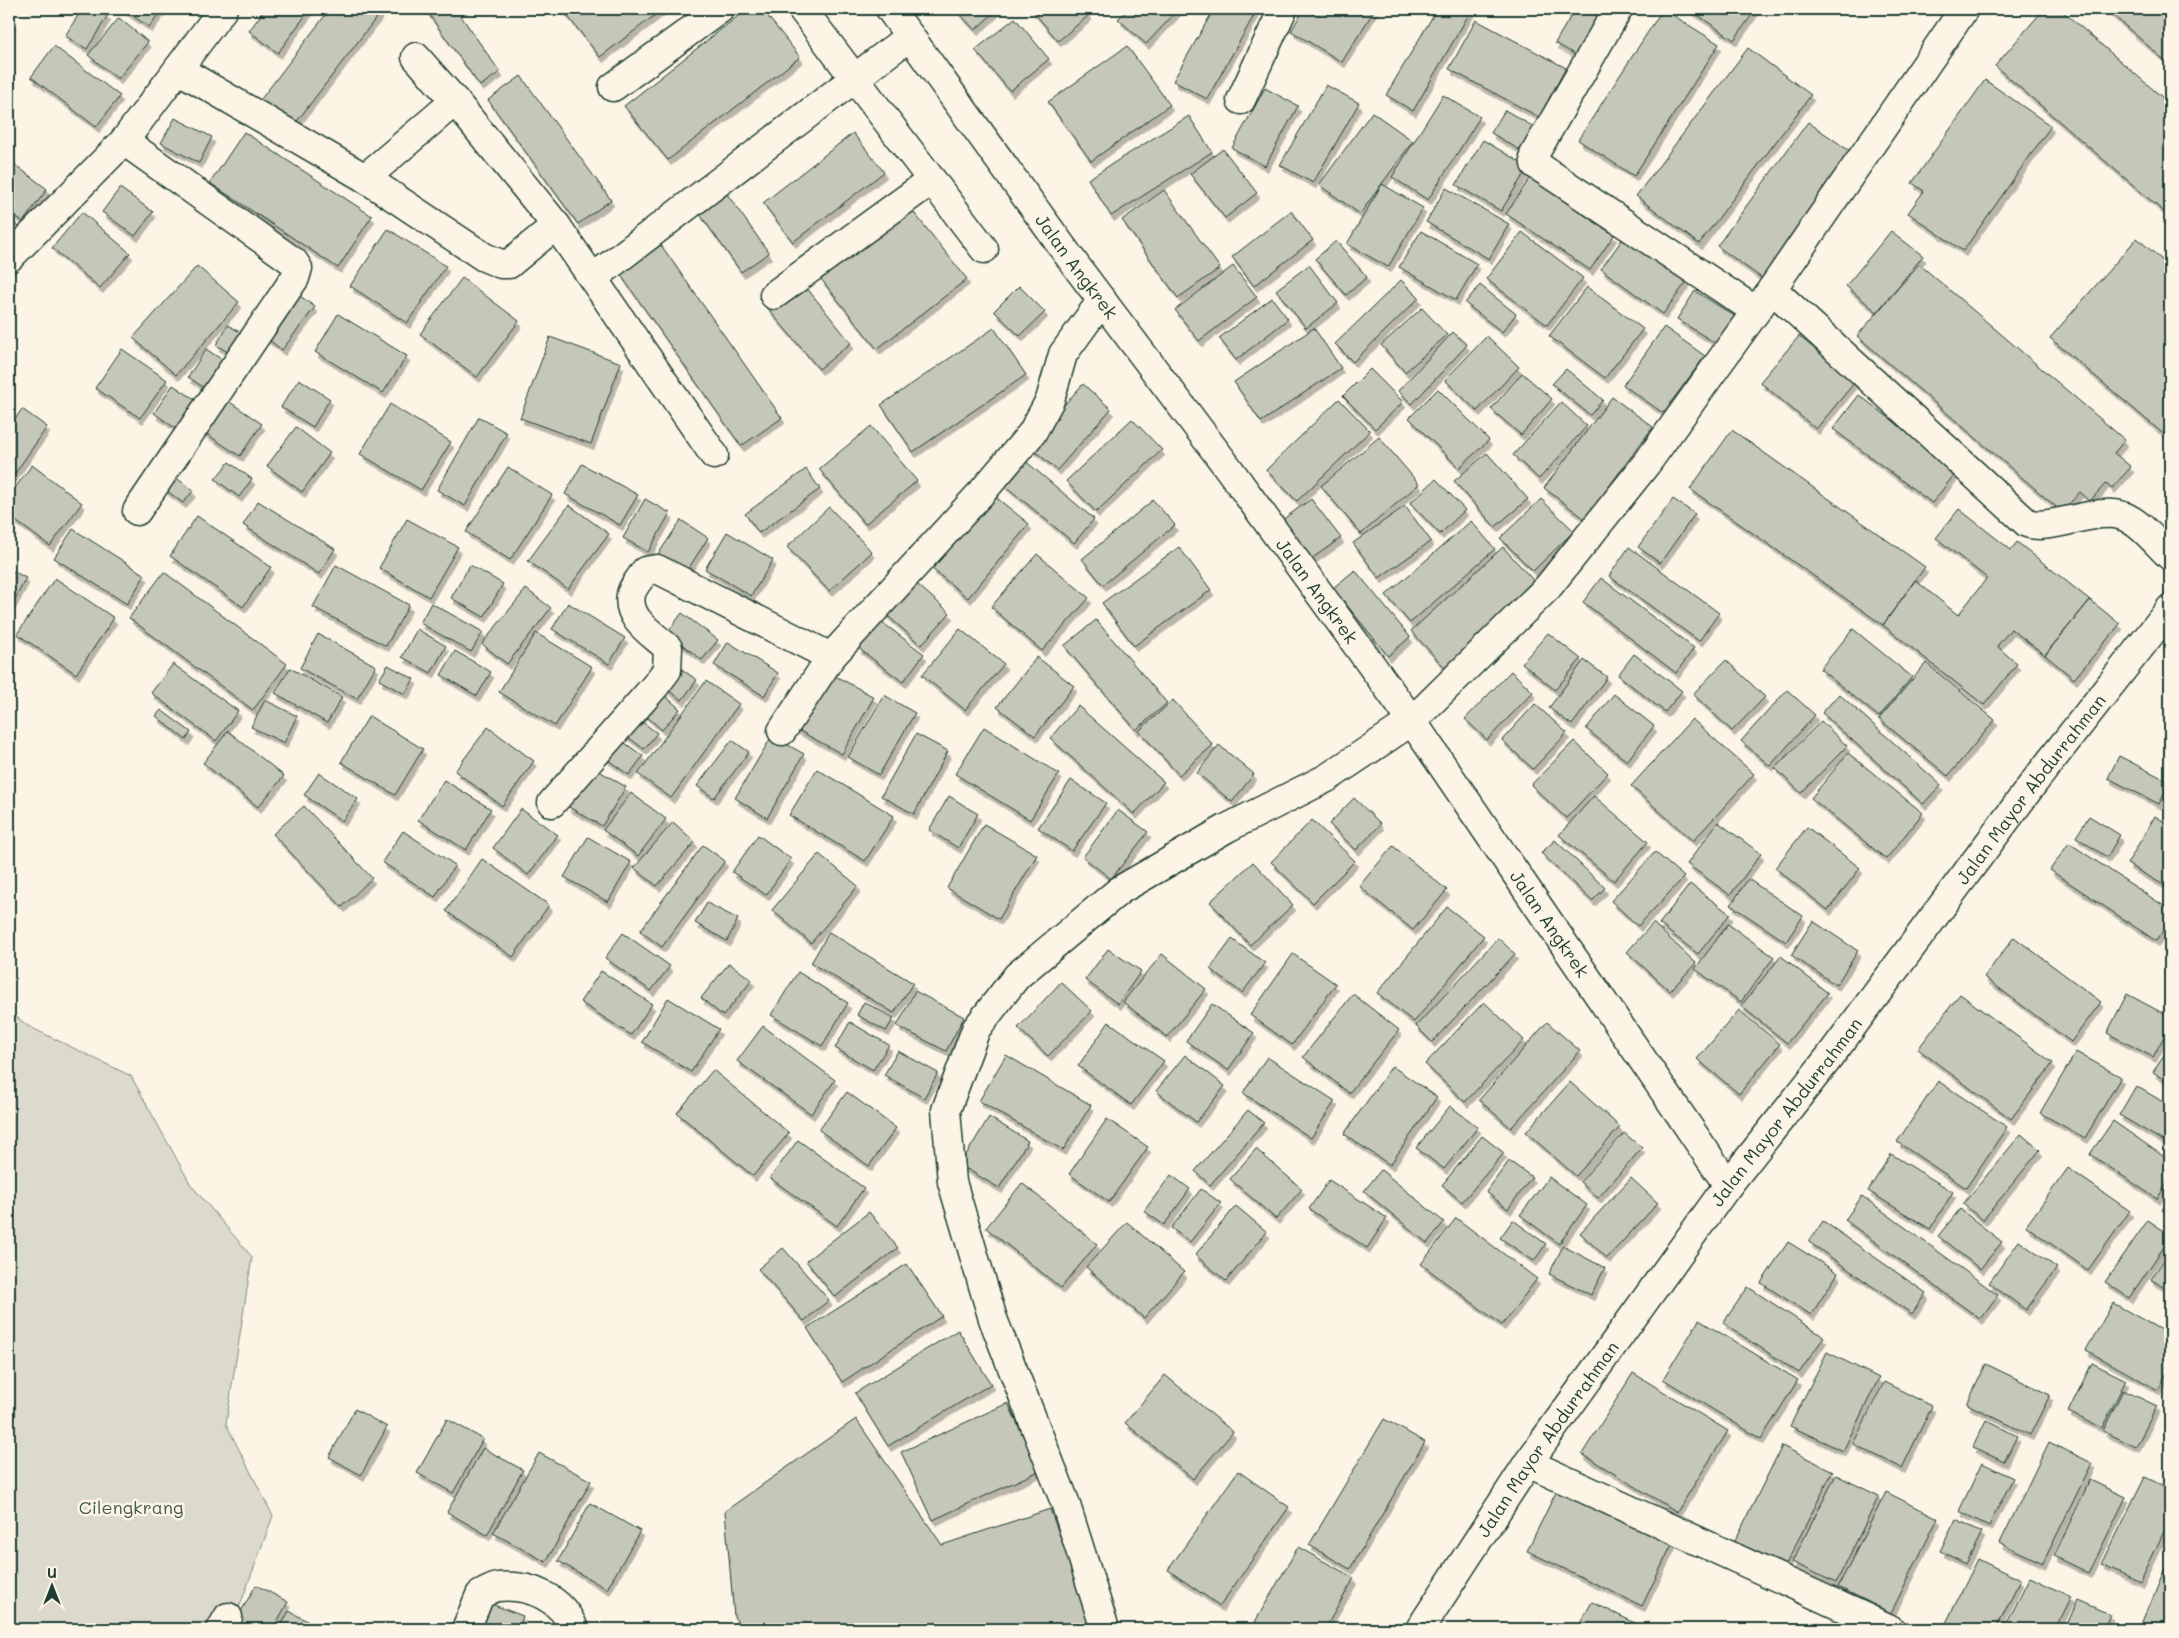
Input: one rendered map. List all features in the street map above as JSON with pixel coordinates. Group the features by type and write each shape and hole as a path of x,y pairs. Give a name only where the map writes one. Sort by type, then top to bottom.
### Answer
{"street":[{"path":"9,258 124,141 223,9"},
{"path":"614,87 720,9"},
{"path":"802,9 984,249"},
{"name":"Jalan Angkrek","path":"890,9 1102,300 1235,477 1412,721 1728,1184"},
{"path":"1241,100 1283,9"},
{"path":"1618,9 1534,155 1535,164 1756,311"},
{"path":"1105,1629 1065,1502 993,1318 952,1182 946,1110 976,1029 1017,976 1120,890 1227,828 1327,778 1412,721 1548,587 1647,463 1772,289 1964,9"},
{"path":"593,278 910,36"},
{"path":"416,57 456,101 556,225 714,455"},
{"path":"178,69 366,178 484,257 501,264 509,264 556,225"},
{"path":"366,178 456,101"},
{"path":"124,141 294,262 298,268 295,278 137,511"},
{"path":"774,295 932,180"},
{"path":"1772,289 2027,523 2035,526 2076,518 2114,514 2133,522 2170,556"},
{"path":"782,731 830,657 982,492 1032,433 1050,400 1063,354 1102,300"},
{"path":"552,803 667,670 668,648 633,616 631,594 645,571 657,569 830,657"},
{"name":"Jalan Mayor Abdurrahman","path":"1420,1629 1528,1463 1728,1184 1828,1059 2035,781 2170,609"},
{"path":"1528,1463 1890,1629"},
{"path":"466,1629 480,1595 497,1587 530,1589 559,1604 574,1629"}],"green space":[{"name":"Cilengkrang","path":"9,1011 28,1026 131,1076 191,1185 252,1257 226,1424 273,1516 239,1608 227,1629 9,1629"}],"building":[{"path":"82,9 97,9 108,15 87,49 65,36"},
{"path":"123,9 162,9 149,27"},
{"path":"265,9 310,9 278,53 249,31"},
{"path":"330,9 383,9 291,129 258,103"},
{"path":"425,9 456,9 500,72 480,86"},
{"path":"562,9 663,9 600,57"},
{"path":"747,9 762,9 800,57 668,160 624,106"},
{"path":"955,9 998,9 975,30"},
{"path":"1031,9 1084,9 1089,15 1058,41"},
{"path":"1128,9 1179,9 1146,44 1118,19"},
{"path":"1214,9 1250,9 1256,12 1207,99 1173,81"},
{"path":"1304,9 1375,9 1342,62 1291,31"},
{"path":"1437,9 1472,9 1413,111 1386,95"},
{"path":"1575,9 1613,9 1583,59 1555,43"},
{"path":"1663,9 1719,44 1634,176 1578,140"},
{"path":"1689,9 1756,9 1734,40"},
{"path":"2044,9 2060,9 2170,104 2170,217 1995,66"},
{"path":"2106,9 2170,9 2170,65"},
{"path":"119,18 148,42 118,79 88,55"},
{"path":"1015,18 1049,59 1010,91 975,50"},
{"path":"1476,20 1566,68 1539,117 1449,69"},
{"path":"54,46 120,96 96,127 31,77"},
{"path":"1127,46 1170,105 1091,161 1048,102"},
{"path":"1748,48 1811,95 1699,244 1636,196"},
{"path":"521,76 611,200 578,224 488,100"},
{"path":"1985,80 2051,126 1963,251 1908,213 1924,191 1912,183"},
{"path":"1326,85 1359,103 1313,183 1280,165"},
{"path":"1265,88 1298,106 1265,166 1232,148"},
{"path":"1443,95 1480,117 1428,200 1392,177"},
{"path":"1505,110 1544,133 1530,156 1491,133"},
{"path":"1372,112 1413,141 1360,214 1319,185"},
{"path":"1189,116 1212,152 1111,216 1088,179"},
{"path":"175,118 212,137 199,163 161,143"},
{"path":"1808,122 1854,154 1763,279 1717,246"},
{"path":"244,132 372,216 338,268 210,183"},
{"path":"853,133 884,172 793,242 763,203"},
{"path":"1483,140 1528,167 1501,211 1456,185"},
{"path":"1223,149 1257,193 1225,218 1190,174"},
{"path":"9,160 47,189 23,222 9,211"},
{"path":"1530,178 1614,235 1590,270 1506,214"},
{"path":"1382,184 1423,208 1388,267 1347,244"},
{"path":"120,188 153,212 135,236 102,212"},
{"path":"1446,188 1509,224 1489,259 1426,222"},
{"path":"1164,190 1220,268 1178,298 1122,220"},
{"path":"727,194 769,253 741,272 699,213"},
{"path":"911,209 967,279 877,349 821,279"},
{"path":"1291,211 1313,240 1254,286 1232,257"},
{"path":"82,212 130,253 100,288 52,248"},
{"path":"9,219 20,228 9,243"},
{"path":"388,229 446,266 407,323 350,286"},
{"path":"1421,231 1477,264 1456,300 1399,267"},
{"path":"1891,231 1923,256 1877,312 1846,286"},
{"path":"1522,232 1583,278 1547,325 1486,279"},
{"path":"1624,237 1687,281 1663,314 1601,269"},
{"path":"2137,238 2170,267 2170,433 2167,437 2050,338"},
{"path":"1336,241 1367,277 1346,295 1315,259"},
{"path":"661,245 782,418 741,446 620,274"},
{"path":"1919,264 2125,440 2114,453 2131,467 2112,488 2106,483 2090,501 2080,492 2062,512 1857,336"},
{"path":"1309,265 1338,303 1306,328 1276,290"},
{"path":"197,266 239,302 176,375 133,338"},
{"path":"1233,266 1257,297 1199,341 1175,310"},
{"path":"462,278 519,321 477,377 420,334"},
{"path":"1401,280 1419,298 1353,362 1335,344"},
{"path":"802,282 851,343 819,369 769,310"},
{"path":"1480,285 1516,314 1502,332 1465,303"},
{"path":"1019,286 1045,312 1020,336 994,311"},
{"path":"1587,287 1643,329 1605,378 1549,336"},
{"path":"292,290 315,307 282,350 260,333"},
{"path":"1695,291 1741,320 1723,348 1677,319"},
{"path":"1272,298 1288,319 1236,360 1219,338"},
{"path":"1422,308 1447,335 1405,372 1381,345"},
{"path":"338,314 407,356 383,393 315,352"},
{"path":"228,325 250,338 238,358 216,345"},
{"path":"1664,327 1705,356 1663,413 1623,385"},
{"path":"994,328 1026,375 913,452 881,405"},
{"path":"1314,328 1341,368 1261,422 1234,382"},
{"path":"1453,332 1467,345 1412,404 1398,391"},
{"path":"1487,336 1519,367 1477,411 1445,380"},
{"path":"1799,336 1855,382 1816,429 1760,382"},
{"path":"550,337 621,363 591,444 520,418"},
{"path":"122,349 167,380 140,418 95,388"},
{"path":"206,349 227,363 209,391 188,377"},
{"path":"1370,369 1403,402 1375,429 1343,396"},
{"path":"1566,369 1603,400 1590,415 1552,384"},
{"path":"1522,373 1552,399 1521,435 1491,409"},
{"path":"299,379 330,399 313,427 281,407"},
{"path":"1083,384 1111,409 1057,470 1028,445"},
{"path":"173,385 199,402 179,431 154,413"},
{"path":"1438,389 1489,440 1459,468 1409,418"},
{"path":"1859,395 1958,470 1932,503 1833,429"},
{"path":"221,396 262,424 240,456 199,429"},
{"path":"1612,397 1653,427 1585,519 1544,488"},
{"path":"1339,399 1370,431 1297,501 1266,470"},
{"path":"1561,402 1587,426 1539,479 1513,455"},
{"path":"390,404 451,442 421,490 360,454"},
{"path":"22,409 47,427 9,482 9,428"},
{"path":"479,417 507,433 465,506 437,490"},
{"path":"1132,419 1162,450 1096,512 1066,481"},
{"path":"871,426 917,481 865,524 819,469"},
{"path":"296,427 330,453 302,492 267,466"},
{"path":"1732,430 1925,567 1883,625 1690,489"},
{"path":"1379,437 1419,484 1361,534 1321,486"},
{"path":"1487,453 1528,499 1495,527 1454,481"},
{"path":"1023,459 1094,519 1074,543 1003,484"},
{"path":"229,462 252,479 239,497 215,479"},
{"path":"582,464 638,495 620,525 565,494"},
{"path":"32,465 82,503 50,546 9,516 9,496"},
{"path":"508,467 552,495 510,560 466,532"},
{"path":"806,469 820,489 759,533 745,514"},
{"path":"173,475 193,491 183,503 163,488"},
{"path":"1436,479 1465,510 1440,534 1410,503"},
{"path":"993,495 1029,524 968,598 932,569"},
{"path":"645,499 670,513 648,552 623,538"},
{"path":"1311,499 1341,538 1311,559 1282,520"},
{"path":"1541,499 1574,531 1533,571 1500,538"},
{"path":"1673,499 1695,514 1660,563 1638,547"},
{"path":"1153,500 1175,525 1103,585 1082,559"},
{"path":"258,501 335,549 319,574 243,525"},
{"path":"569,505 609,534 568,589 528,561"},
{"path":"1405,506 1431,541 1379,578 1353,543"},
{"path":"829,507 872,552 829,591 787,547"},
{"path":"1959,509 2011,550 2017,542 2090,600 2045,655 2011,629 1997,646 2017,664 1984,705 1883,625 1915,580 1958,615 1987,578 1936,538"},
{"path":"197,516 271,567 243,607 170,556"},
{"path":"407,519 458,547 429,597 379,568"},
{"path":"681,520 708,538 683,577 655,559"},
{"path":"1471,521 1495,549 1410,623 1386,595"},
{"path":"73,529 145,575 127,604 54,558"},
{"path":"727,532 773,560 751,596 705,569"},
{"path":"1179,547 1211,590 1134,646 1102,603"},
{"path":"1503,547 1542,590 1450,673 1411,631"},
{"path":"1629,547 1719,613 1699,641 1609,576"},
{"path":"1037,554 1089,598 1042,651 991,607"},
{"path":"336,565 409,605 386,646 313,607"},
{"path":"470,565 503,584 484,617 451,598"},
{"path":"9,569 26,578 9,610"},
{"path":"1355,570 1410,637 1388,656 1333,588"},
{"path":"164,572 287,664 253,710 129,618"},
{"path":"55,578 114,618 76,674 17,634"},
{"path":"910,578 950,613 921,645 881,610"},
{"path":"1601,578 1694,648 1676,673 1583,602"},
{"path":"526,589 551,608 507,664 482,644"},
{"path":"2090,600 2120,624 2074,679 2045,655"},
{"path":"431,603 483,632 471,652 420,623"},
{"path":"568,603 625,638 609,664 552,629"},
{"path":"682,613 718,640 702,660 667,633"},
{"path":"879,620 924,654 903,682 858,648"},
{"path":"1096,620 1167,703 1136,730 1064,646"},
{"path":"417,629 446,646 431,673 402,657"},
{"path":"960,629 1004,664 965,710 922,675"},
{"path":"1853,629 1912,677 1879,717 1820,669"},
{"path":"536,633 592,667 555,726 499,692"},
{"path":"1548,633 1581,659 1555,690 1522,663"},
{"path":"318,634 376,666 357,699 300,668"},
{"path":"728,642 778,673 764,696 714,665"},
{"path":"455,651 491,672 477,696 441,675"},
{"path":"1634,654 1682,691 1665,712 1618,675"},
{"path":"1037,657 1074,686 1035,736 997,707"},
{"path":"1584,660 1607,677 1572,725 1549,708"},
{"path":"1726,660 1765,697 1732,731 1693,694"},
{"path":"1926,663 1995,720 1948,776 1879,719"},
{"path":"173,664 238,711 216,741 151,693"},
{"path":"388,665 414,679 405,694 379,680"},
{"path":"677,666 697,680 682,700 662,686"},
{"path":"290,668 342,697 327,723 275,693"},
{"path":"1511,671 1533,692 1487,740 1465,719"},
{"path":"828,672 874,697 842,754 796,729"},
{"path":"706,681 739,704 671,798 638,774"},
{"path":"1787,690 1815,715 1770,766 1741,741"},
{"path":"661,692 680,709 662,730 642,712"},
{"path":"1614,694 1654,726 1627,761 1586,729"},
{"path":"1839,694 1941,785 1923,804 1822,713"},
{"path":"884,695 915,713 879,775 848,757"},
{"path":"265,700 297,716 284,743 251,727"},
{"path":"1173,700 1213,745 1179,775 1139,731"},
{"path":"1535,704 1567,733 1533,769 1502,740"},
{"path":"1078,706 1164,782 1134,814 1050,738"},
{"path":"161,710 191,732 186,740 156,716"},
{"path":"369,716 423,749 395,795 341,762"},
{"path":"636,717 657,733 644,749 624,734"},
{"path":"1692,719 1754,774 1693,841 1631,786"},
{"path":"1821,721 1847,746 1801,793 1775,768"},
{"path":"488,727 534,761 502,806 455,771"},
{"path":"984,727 1059,774 1030,820 955,774"},
{"path":"228,731 284,776 258,807 203,763"},
{"path":"916,734 948,751 914,814 881,796"},
{"path":"615,736 643,756 629,775 601,755"},
{"path":"772,736 804,754 767,818 735,798"},
{"path":"732,740 749,752 714,798 697,786"},
{"path":"1574,741 1608,773 1566,818 1531,785"},
{"path":"1219,745 1254,774 1232,802 1197,773"},
{"path":"1848,753 1923,813 1886,859 1811,798"},
{"path":"2119,756 2170,782 2159,804 2108,778"},
{"path":"591,766 626,787 602,826 567,806"},
{"path":"817,769 894,816 865,861 789,815"},
{"path":"319,773 358,799 342,821 304,795"},
{"path":"444,780 491,809 466,850 418,820"},
{"path":"1071,780 1106,803 1072,851 1038,828"},
{"path":"631,793 666,819 638,856 603,830"},
{"path":"949,796 978,814 958,848 929,830"},
{"path":"1594,796 1648,842 1614,881 1559,835"},
{"path":"1354,798 1381,824 1356,850 1329,824"},
{"path":"304,806 372,878 342,907 273,834"},
{"path":"521,809 558,835 528,875 493,848"},
{"path":"1118,810 1148,832 1111,879 1083,857"},
{"path":"2089,816 2120,835 2107,857 2076,837"},
{"path":"2155,816 2170,825 2169,888 2127,864"},
{"path":"1312,820 1355,861 1313,903 1271,862"},
{"path":"673,822 695,842 657,886 634,868"},
{"path":"1718,822 1761,854 1730,895 1687,864"},
{"path":"984,824 1037,855 999,919 947,888"},
{"path":"1807,827 1860,868 1828,910 1775,868"},
{"path":"403,831 455,865 435,897 382,862"},
{"path":"758,835 791,859 766,895 732,872"},
{"path":"588,837 631,862 608,902 564,877"},
{"path":"1555,840 1605,888 1592,901 1541,853"},
{"path":"2069,843 2170,910 2170,920 2156,941 2050,870"},
{"path":"703,845 725,861 662,947 640,931"},
{"path":"1393,846 1447,890 1413,930 1359,886"},
{"path":"1655,852 1684,877 1638,926 1611,901"},
{"path":"819,854 858,886 811,943 772,910"},
{"path":"482,859 549,905 513,957 446,911"},
{"path":"1253,862 1293,905 1250,945 1210,902"},
{"path":"1748,879 1803,916 1786,942 1731,905"},
{"path":"1690,884 1730,914 1698,954 1659,924"},
{"path":"707,903 738,919 727,941 695,923"},
{"path":"1447,907 1484,936 1414,1022 1377,993"},
{"path":"1813,921 1858,951 1836,985 1791,955"},
{"path":"1653,923 1696,963 1670,991 1627,952"},
{"path":"1728,924 1774,957 1741,1002 1695,969"},
{"path":"829,932 913,983 894,1013 811,963"},
{"path":"623,933 670,966 651,991 605,958"},
{"path":"2014,937 2101,1002 2071,1042 1984,977"},
{"path":"1498,938 1515,954 1432,1042 1416,1026"},
{"path":"1232,939 1265,963 1242,993 1210,969"},
{"path":"1108,949 1141,971 1118,1004 1085,980"},
{"path":"1162,954 1206,989 1167,1037 1123,1002"},
{"path":"1293,954 1336,984 1292,1045 1250,1015"},
{"path":"1781,956 1828,993 1787,1043 1741,1006"},
{"path":"729,963 752,980 723,1016 701,998"},
{"path":"601,971 652,1004 631,1035 580,1002"},
{"path":"798,972 848,1003 822,1046 771,1015"},
{"path":"1061,982 1092,1011 1048,1056 1018,1028"},
{"path":"915,991 964,1017 946,1051 897,1026"},
{"path":"1353,994 1399,1030 1349,1093 1303,1057"},
{"path":"1960,994 2053,1063 2011,1119 1918,1049"},
{"path":"2127,994 2170,1017 2170,1025 2153,1057 2107,1033"},
{"path":"668,998 719,1029 691,1072 642,1042"},
{"path":"864,1002 894,1018 886,1031 857,1015"},
{"path":"1484,1002 1524,1040 1465,1102 1425,1064"},
{"path":"1212,1004 1254,1033 1228,1070 1186,1041"},
{"path":"1739,1010 1780,1044 1739,1094 1697,1059"},
{"path":"850,1022 889,1045 873,1070 835,1048"},
{"path":"1109,1022 1164,1061 1131,1105 1078,1066"},
{"path":"1547,1022 1580,1051 1511,1128 1479,1100"},
{"path":"763,1026 835,1080 811,1114 737,1061"},
{"path":"2170,1047 2170,1084 2153,1072"},
{"path":"898,1051 938,1073 924,1098 884,1075"},
{"path":"2076,1052 2121,1077 2085,1138 2040,1113"},
{"path":"1006,1055 1091,1105 1063,1150 979,1101"},
{"path":"1185,1055 1225,1086 1196,1122 1156,1091"},
{"path":"1267,1057 1335,1101 1311,1138 1243,1093"},
{"path":"1392,1066 1437,1097 1390,1165 1344,1134"},
{"path":"713,1070 789,1133 753,1176 677,1113"},
{"path":"1938,1081 2007,1127 1966,1188 1897,1142"},
{"path":"1570,1082 1620,1127 1576,1176 1526,1132"},
{"path":"2136,1086 2170,1106 2170,1145 2119,1115"},
{"path":"847,1092 896,1128 869,1166 819,1130"},
{"path":"1450,1106 1478,1127 1444,1169 1416,1148"},
{"path":"1248,1110 1264,1123 1210,1185 1195,1171"},
{"path":"989,1117 1028,1141 999,1188 960,1165"},
{"path":"1107,1119 1148,1147 1109,1202 1069,1174"},
{"path":"2113,1121 2170,1161 2170,1179 2157,1199 2090,1154"},
{"path":"1624,1133 1642,1148 1598,1198 1580,1182"},
{"path":"2021,1134 2040,1150 1983,1220 1963,1204"},
{"path":"1482,1136 1504,1153 1462,1202 1442,1185"},
{"path":"798,1140 864,1188 837,1226 770,1178"},
{"path":"1256,1149 1302,1189 1276,1219 1230,1179"},
{"path":"1891,1154 1953,1192 1930,1229 1868,1191"},
{"path":"1509,1161 1532,1177 1508,1209 1486,1192"},
{"path":"2068,1168 2130,1211 2088,1270 2026,1226"},
{"path":"1381,1170 1444,1222 1427,1243 1364,1191"},
{"path":"1171,1175 1190,1189 1164,1225 1144,1211"},
{"path":"1549,1177 1587,1205 1559,1244 1520,1215"},
{"path":"1631,1178 1658,1203 1607,1258 1580,1233"},
{"path":"1329,1180 1387,1218 1367,1248 1309,1209"},
{"path":"1022,1183 1097,1244 1061,1288 986,1228"},
{"path":"1201,1189 1221,1203 1190,1242 1171,1228"},
{"path":"1862,1196 1998,1295 1980,1319 1845,1220"},
{"path":"2170,1198 2170,1216 2162,1210"},
{"path":"1236,1206 1267,1232 1226,1281 1195,1255"},
{"path":"1960,1209 2002,1242 1980,1269 1938,1236"},
{"path":"869,1212 898,1248 835,1297 806,1261"},
{"path":"1456,1218 1537,1279 1502,1325 1421,1264"},
{"path":"1513,1220 1546,1244 1534,1261 1500,1238"},
{"path":"2148,1220 2170,1235 2170,1238 2129,1298 2105,1282"},
{"path":"1823,1221 1926,1293 1912,1314 1809,1242"},
{"path":"1127,1222 1184,1272 1144,1318 1086,1267"},
{"path":"2019,1241 2057,1268 2026,1310 1989,1283"},
{"path":"1788,1242 1838,1273 1811,1315 1761,1283"},
{"path":"1563,1246 1605,1268 1591,1295 1549,1274"},
{"path":"783,1248 829,1300 804,1321 758,1269"},
{"path":"2167,1255 2170,1258 2170,1292 2151,1279"},
{"path":"907,1264 942,1316 842,1382 807,1328"},
{"path":"1748,1287 1824,1337 1799,1373 1723,1323"},
{"path":"2113,1303 2170,1335 2170,1367 2158,1390 2086,1350"},
{"path":"1699,1320 1798,1380 1761,1439 1663,1379"},
{"path":"958,1330 991,1384 888,1446 855,1393"},
{"path":"1827,1352 1879,1378 1843,1451 1790,1426"},
{"path":"2092,1363 2126,1380 2102,1428 2068,1412"},
{"path":"1986,1364 2050,1395 2030,1435 1967,1404"},
{"path":"1633,1373 1728,1431 1677,1512 1582,1454"},
{"path":"1165,1375 1233,1432 1193,1479 1125,1423"},
{"path":"1884,1382 1932,1406 1902,1468 1853,1444"},
{"path":"2123,1390 2157,1406 2136,1447 2103,1431"},
{"path":"1008,1403 1039,1471 933,1520 901,1452"},
{"path":"355,1409 387,1427 361,1475 329,1457"},
{"path":"447,1419 483,1439 453,1493 417,1473"},
{"path":"856,1419 942,1545 1050,1509 1094,1629 743,1629 734,1617 725,1511"},
{"path":"1384,1419 1425,1442 1350,1569 1309,1545"},
{"path":"1986,1420 2017,1436 2004,1462 1973,1447"},
{"path":"2049,1442 2092,1463 2043,1563 2000,1543"},
{"path":"1782,1446 1833,1471 1783,1570 1733,1545"},
{"path":"483,1448 523,1470 487,1535 447,1512"},
{"path":"539,1453 591,1481 546,1562 493,1533"},
{"path":"1982,1463 2013,1478 1989,1526 1959,1511"},
{"path":"1238,1471 1289,1507 1220,1606 1168,1570"},
{"path":"1836,1475 1879,1496 1836,1583 1792,1562"},
{"path":"2145,1477 2170,1489 2170,1519 2140,1582 2102,1564"},
{"path":"2090,1480 2126,1497 2089,1573 2054,1556"},
{"path":"1561,1482 1675,1538 1642,1606 1527,1551"},
{"path":"1886,1492 1938,1518 1891,1613 1838,1587"},
{"path":"590,1503 640,1531 607,1589 558,1561"},
{"path":"1956,1519 1982,1532 1966,1564 1940,1551"},
{"path":"1298,1547 1354,1578 1325,1629 1267,1629 1255,1622"},
{"path":"2170,1557 2170,1629 2140,1629"},
{"path":"1978,1559 2020,1580 1996,1629 1943,1629"},
{"path":"2030,1577 2071,1597 2055,1629 2004,1629"},
{"path":"256,1585 288,1602 273,1629 231,1629"},
{"path":"2077,1600 2109,1614 2103,1629 2064,1629"},
{"path":"486,1602 523,1616 519,1629 476,1629"},
{"path":"1592,1602 1647,1629 1577,1629"},
{"path":"289,1611 322,1629 279,1629"}]}
